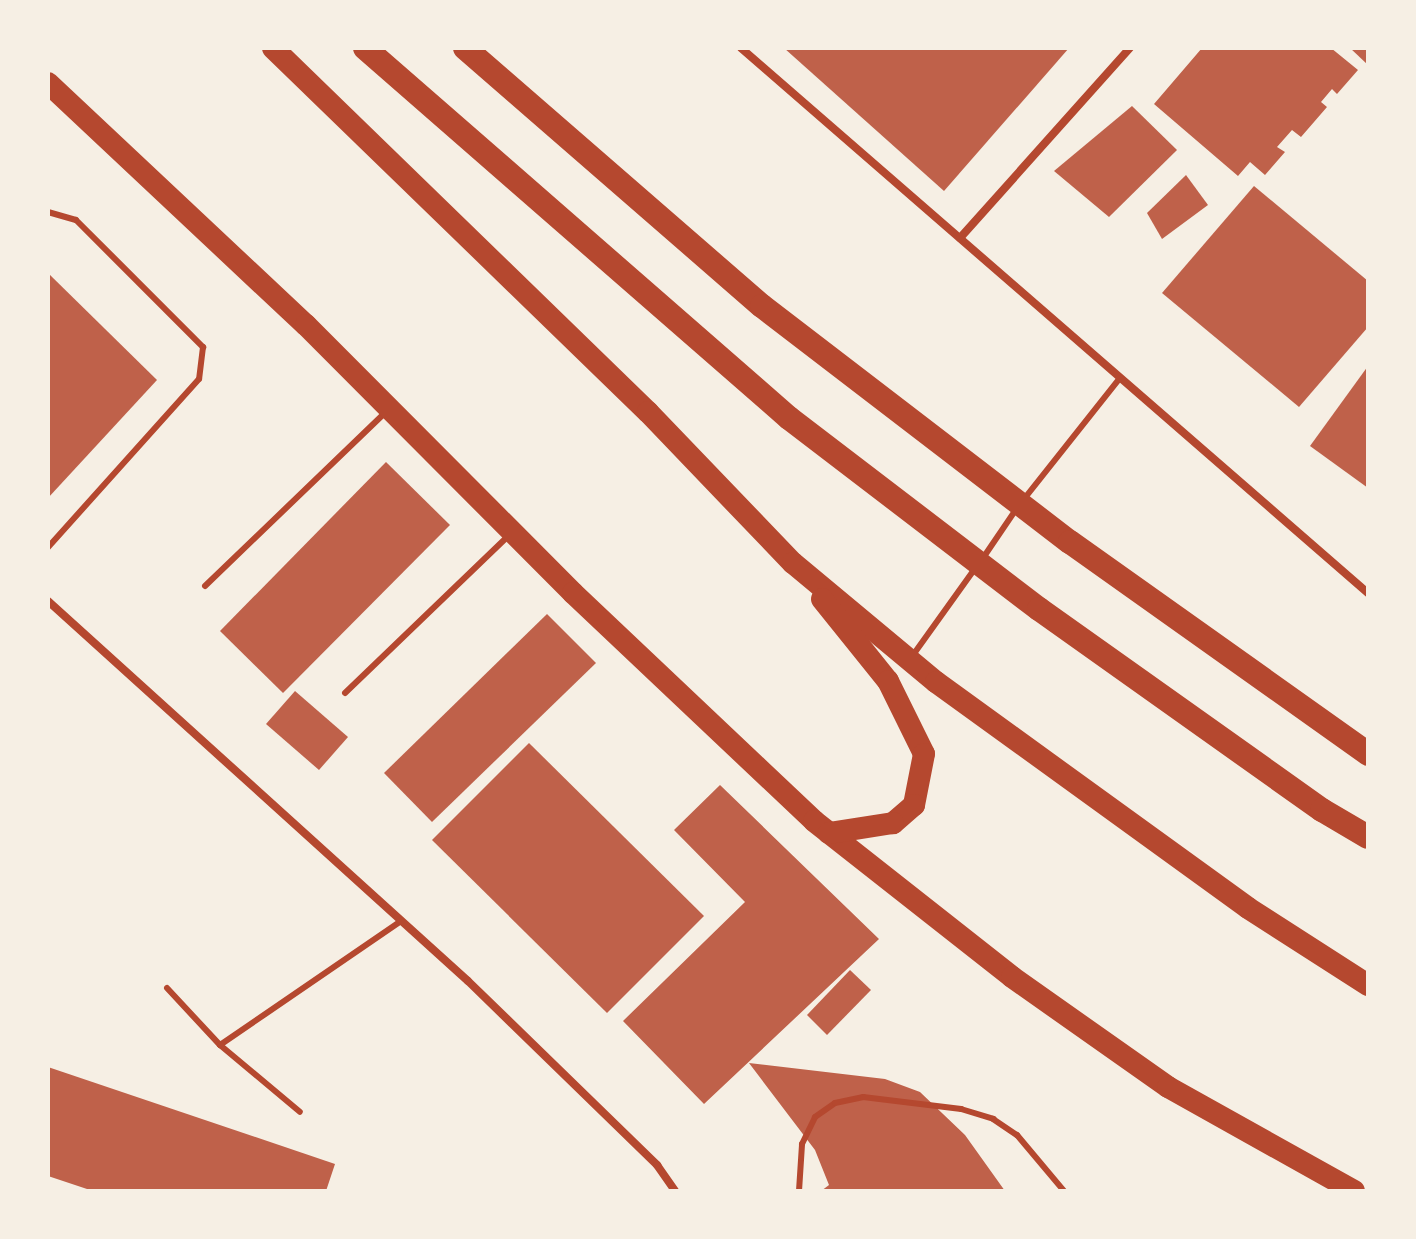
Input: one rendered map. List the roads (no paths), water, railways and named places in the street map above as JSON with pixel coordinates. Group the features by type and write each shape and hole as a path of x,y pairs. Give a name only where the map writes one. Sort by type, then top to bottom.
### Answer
{"highway":[{"path":"273,48 648,412 793,563 888,681 924,754 914,805 893,823 829,833"},
{"path":"365,48 789,418 979,563 1322,810 1368,837"},
{"path":"465,48 762,306 1020,504 1368,754"},
{"path":"48,83 829,833 1012,977 1155,1078 1330,1184 1354,1191"},
{"path":"793,563 910,660 1248,908 1368,985"}],"street":[{"path":"741,48 1368,593"},
{"path":"960,238 1130,48"},
{"path":"50,608 401,921 657,1165 675,1191"}],"lane":[{"path":"48,212 76,220 203,347 199,379 48,547"},
{"path":"910,660 1020,504 1119,379"},
{"path":"205,586 389,408"},
{"path":"345,693 512,531"},
{"path":"220,1045 401,921"},
{"path":"167,988 220,1045 300,1112"},
{"path":"799,1191 802,1144 815,1117 835,1103 863,1097 961,1109 993,1119 1017,1135 1064,1191"}]}
